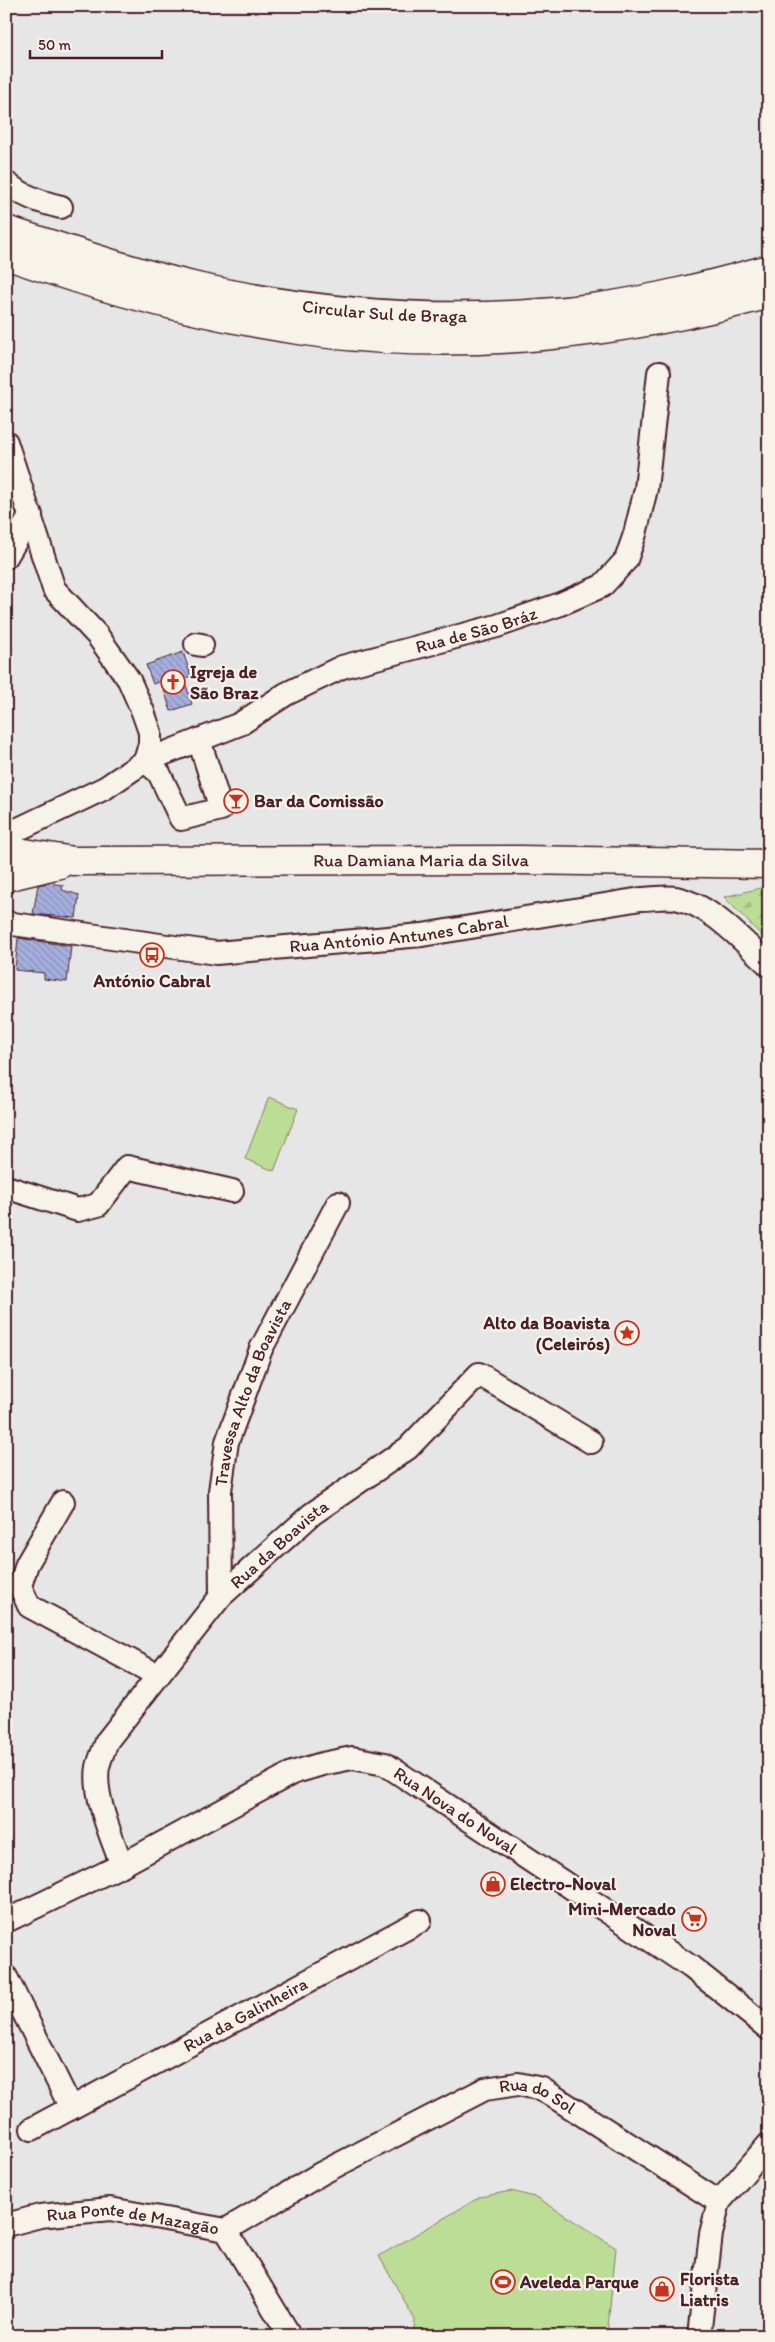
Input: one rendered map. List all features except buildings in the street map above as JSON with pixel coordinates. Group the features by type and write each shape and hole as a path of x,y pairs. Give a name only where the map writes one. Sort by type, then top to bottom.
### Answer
{"main road":[{"name":"Circular Sul de Braga","path":"6,230 200,288 332,310 424,316 511,315 594,308 690,290 769,269"},
{"name":"Circular Sul de Braga","path":"6,255 132,296 196,310 322,333 394,338 468,340 594,330 662,320 769,294"},
{"name":"Rua Damiana Maria da Silva","path":"19,852 73,861 530,860 769,864"},
{"name":"Rua Damiana Maria da Silva","path":"6,875 73,861"}],"street":[{"path":"6,183 17,191 42,203 61,206"},
{"name":"Rua de São Bráz","path":"6,835 106,788 145,761 240,724 286,694 342,667 497,626 602,586 626,560 635,534 646,489 659,373"},
{"path":"6,442 54,589 97,635 129,680 150,732 150,744 145,761 159,773 181,819 221,809 199,740"},
{"path":"6,557 31,515"},
{"path":"6,875 19,852 42,831 53,814"},
{"name":"Rua António Antunes Cabral","path":"6,923 216,953 422,935 641,899 674,898 698,905 738,936 769,965"},
{"path":"6,1187 78,1210 98,1205 127,1167 232,1191"},
{"name":"Travessa Alto da Boavista","path":"221,1596 220,1491 227,1442 261,1349 338,1203"},
{"name":"Rua da Boavista","path":"122,1865 111,1836 99,1792 98,1768 107,1741 221,1596 312,1514 408,1448 479,1374 591,1442"},
{"path":"63,1502 27,1564 20,1586 30,1606 157,1675"},
{"name":"Rua Nova do Noval","path":"6,1921 122,1865 292,1773 352,1758 385,1764 691,1966 769,2029"},
{"name":"Rua da Galinheira","path":"32,2129 420,1921"},
{"path":"6,1977 71,2108"},
{"name":"Rua do Sol","path":"226,2230 322,2173 485,2089 518,2084 542,2089 719,2202"},
{"path":"699,2336 711,2234 719,2202 767,2149"},
{"name":"Rua Ponte de Mazagão","path":"6,2225 40,2216 110,2209 226,2230 290,2336"}],"green space":[{"path":"769,886 769,943 724,897"},
{"path":"269,1097 298,1109 274,1171 245,1159"},
{"name":"Aveleda Parque","path":"511,2191 538,2198 616,2248 607,2336 516,2336 492,2331 491,2336 413,2336 415,2320 379,2256 480,2197"}],"place":[{"name":"Igreja de São Braz","path":"173,682"},
{"name":"Bar da Comissão","path":"236,801"},
{"name":"António Cabral","path":"152,955"},
{"name":"Alto da Boavista (Celeirós)","path":"627,1333"},
{"name":"Electro-Noval","path":"493,1884"},
{"name":"Mini-Mercado Noval","path":"694,1919"},
{"name":"Aveleda Parque","path":"503,2282"},
{"name":"Florista Liatris","path":"662,2289"}]}
